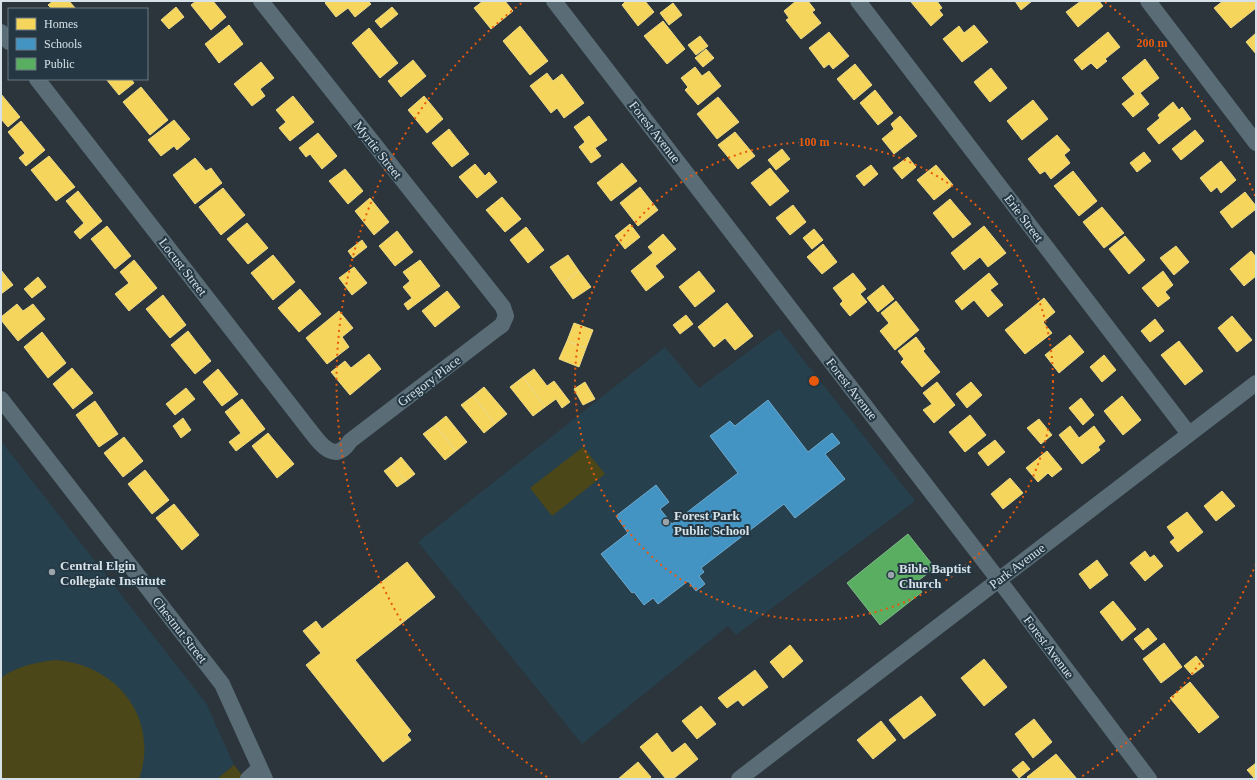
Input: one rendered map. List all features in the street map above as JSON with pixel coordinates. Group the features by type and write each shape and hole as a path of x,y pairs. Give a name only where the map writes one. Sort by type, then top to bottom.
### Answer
{"street":[{"name":"Myrtie Street","path":"261,1 495,299"},
{"name":"Forest Avenue","path":"554,1 999,580 1148,779"},
{"name":"Erie Street","path":"858,1 1189,434"},
{"path":"1148,1 1256,142"},
{"path":"1,32 8,41"},
{"name":"Locust Street","path":"38,80 322,446 333,452"},
{"name":"Gregory Place","path":"333,452 338,452 346,448 350,441 502,325 506,316 503,307 495,299"},
{"name":"Park Avenue","path":"739,779 1256,383"},
{"name":"Chestnut Street","path":"1,399 222,684 263,773"},
{"path":"248,779 263,773"}],"shaded area":[{"name":"Forest Park Public School","path":"779,329 915,501 736,635 728,626 582,744 418,542 665,347 699,388"},
{"name":"Central Elgin Collegiate Institute","path":"1,441 206,703 234,765 217,779 1,779"},
{"path":"583,447 605,474 552,516 530,488"},
{"path":"56,660 78,664 98,672 115,684 128,698 138,716 143,735 144,757 139,779 1,779 1,678 14,670 27,665"},
{"path":"234,765 245,779 217,779"}],"building: Homes":[{"path":"53,1 69,1 75,8 51,8 48,5"},
{"path":"196,1 213,1 226,17 211,30 191,5"},
{"path":"327,1 368,1 371,4 355,17 348,8 336,17 325,3"},
{"path":"483,1 505,1 513,11 491,29 474,8"},
{"path":"624,1 645,1 654,12 638,26 622,5 625,2"},
{"path":"796,1 808,1 815,10 812,12 821,23 801,39 786,20 789,18 784,11"},
{"path":"937,1 942,8 939,10 943,15 931,26 911,2"},
{"path":"1015,1 1032,1 1021,10"},
{"path":"1081,1 1099,1 1103,6 1078,27 1066,12"},
{"path":"1223,1 1256,1 1256,8 1231,28 1214,8"},
{"path":"673,3 682,15 669,25 660,13"},
{"path":"176,7 184,17 169,29 161,20"},
{"path":"392,7 398,14 381,28 375,21"},
{"path":"663,21 685,49 667,64 644,36"},
{"path":"229,25 243,44 219,63 205,44"},
{"path":"974,25 988,42 962,62 943,39 959,26 964,33"},
{"path":"520,26 548,61 530,75 503,41"},
{"path":"369,28 398,63 380,78 352,43"},
{"path":"829,32 849,56 833,69 829,64 824,68 809,48"},
{"path":"1108,32 1120,47 1105,59 1107,61 1097,69 1091,63 1082,70 1074,60"},
{"path":"1256,33 1256,54 1246,42"},
{"path":"700,36 708,46 696,55 688,45"},
{"path":"706,49 714,58 703,67 695,58"},
{"path":"1145,59 1159,78 1140,93 1149,104 1133,117 1122,104 1135,94 1122,78"},
{"path":"413,60 426,76 401,97 388,81"},
{"path":"261,62 274,78 260,89 265,96 252,106 234,84"},
{"path":"855,64 872,85 854,100 837,79"},
{"path":"695,67 702,76 709,71 721,86 698,105 685,90 688,87 681,78"},
{"path":"991,68 1007,88 990,102 974,82"},
{"path":"547,73 553,81 562,74 584,103 564,118 557,108 551,113 530,86"},
{"path":"107,80 132,80 134,83 119,95"},
{"path":"141,87 168,120 150,135 123,102"},
{"path":"875,90 893,113 878,125 860,103"},
{"path":"1,94 20,117 8,127 1,119"},
{"path":"293,96 314,122 290,141 279,128 286,122 276,110"},
{"path":"424,96 443,119 427,133 408,110"},
{"path":"718,97 739,122 717,139 697,114"},
{"path":"1033,100 1048,119 1022,140 1007,121"},
{"path":"1173,102 1179,110 1182,107 1191,119 1159,144 1147,129 1160,118 1158,115"},
{"path":"589,116 607,140 595,148 601,156 591,163 579,147 585,142 574,127"},
{"path":"900,116 917,136 894,154 882,139 894,129 891,124"},
{"path":"174,120 190,139 177,150 174,146 161,156 148,140"},
{"path":"21,121 45,150 26,166 19,158 25,153 8,132"},
{"path":"449,129 469,154 452,167 432,143"},
{"path":"1195,130 1204,141 1181,160 1172,149"},
{"path":"735,132 755,156 738,169 718,145"},
{"path":"318,133 337,156 322,169 310,154 306,157 299,148"},
{"path":"1057,135 1070,150 1064,155 1070,163 1051,179 1045,171 1040,174 1028,159"},
{"path":"782,149 790,159 776,170 768,160"},
{"path":"1144,152 1151,161 1137,172 1130,163"},
{"path":"49,156 75,187 56,201 31,170"},
{"path":"908,157 916,167 902,179 893,168"},
{"path":"195,158 206,171 211,168 222,183 195,204 173,175"},
{"path":"1221,161 1236,180 1221,193 1217,187 1211,192 1200,178"},
{"path":"622,163 637,181 611,201 597,183"},
{"path":"475,164 485,176 489,172 497,182 477,198 459,177"},
{"path":"871,165 878,174 864,186 856,176"},
{"path":"936,165 953,185 934,200 917,180"},
{"path":"770,168 789,191 770,206 751,183"},
{"path":"345,169 363,191 348,204 329,181"},
{"path":"1073,171 1097,201 1079,216 1054,186"},
{"path":"640,187 658,210 638,226 620,203"},
{"path":"223,188 245,215 221,235 199,207"},
{"path":"78,191 102,221 80,239 74,232 84,223 66,201"},
{"path":"1245,192 1256,206 1256,209 1232,228 1220,212"},
{"path":"502,197 521,219 505,232 486,210"},
{"path":"370,198 389,222 374,235 355,211"},
{"path":"950,199 971,224 953,238 933,213"},
{"path":"793,205 806,222 790,235 776,218"},
{"path":"1102,207 1124,233 1104,248 1083,222"},
{"path":"247,223 268,248 248,264 227,239"},
{"path":"630,224 640,237 625,249 615,236"},
{"path":"107,226 131,256 115,269 91,239"},
{"path":"984,226 1006,253 988,267 980,257 964,270 951,253"},
{"path":"526,227 544,250 528,263 510,240"},
{"path":"814,229 823,240 812,249 803,238"},
{"path":"397,231 413,252 395,266 379,246"},
{"path":"663,234 676,249 655,266 664,277 646,291 631,271 653,253 648,247"},
{"path":"1125,236 1145,260 1129,274 1109,249"},
{"path":"362,240 367,247 353,258 348,251"},
{"path":"823,244 837,262 822,274 807,257"},
{"path":"1176,246 1189,262 1174,275 1160,258"},
{"path":"1251,251 1256,257 1256,276 1244,286 1230,269"},
{"path":"273,255 295,282 273,300 251,273"},
{"path":"568,255 579,271 562,284 550,267"},
{"path":"134,260 157,288 129,311 115,294 129,283 120,272"},
{"path":"420,260 440,286 408,310 404,304 412,298 403,287 410,281 403,272"},
{"path":"354,267 367,283 352,295 339,278"},
{"path":"1,270 13,285 1,294"},
{"path":"579,271 591,287 573,299 562,284"},
{"path":"699,271 715,291 695,307 679,287"},
{"path":"1163,271 1173,285 1165,292 1170,298 1158,307 1142,288"},
{"path":"853,273 866,289 860,294 867,302 850,316 840,304 843,301 833,288"},
{"path":"989,273 998,284 990,290 1003,305 988,317 974,300 962,310 955,301"},
{"path":"38,277 46,287 32,298 24,289"},
{"path":"883,285 894,299 878,312 867,298"},
{"path":"300,289 321,314 299,332 278,308"},
{"path":"447,291 460,307 435,327 422,311"},
{"path":"163,295 186,325 170,338 146,309"},
{"path":"1044,298 1055,312 1043,322 1052,333 1025,354 1005,330"},
{"path":"896,301 919,330 895,350 880,331 889,323 881,313"},
{"path":"727,303 753,336 735,350 725,338 714,347 698,327"},
{"path":"17,304 23,311 33,304 45,319 18,341 1,320 1,317"},
{"path":"339,311 353,328 342,337 349,347 327,364 306,338"},
{"path":"686,315 693,324 680,334 673,325"},
{"path":"1232,316 1252,340 1237,352 1218,328"},
{"path":"1155,319 1164,331 1150,342 1141,331"},
{"path":"574,323 593,330 586,348 567,341"},
{"path":"188,331 211,361 195,374 171,345"},
{"path":"42,332 66,363 48,378 24,347"},
{"path":"1070,335 1084,352 1059,373 1045,355"},
{"path":"916,337 925,349 923,351 940,372 922,387 901,362 904,359 898,351"},
{"path":"567,341 586,348 579,367 559,359"},
{"path":"1179,341 1203,371 1185,385 1161,355"},
{"path":"369,354 381,369 350,395 331,372 345,361 351,368"},
{"path":"1104,355 1116,370 1102,382 1090,367"},
{"path":"72,368 93,393 73,409 53,384"},
{"path":"218,369 238,394 222,406 203,382"},
{"path":"534,369 547,386 554,381 570,402 562,408 556,399 545,407 523,377"},
{"path":"523,377 545,407 533,416 510,387"},
{"path":"585,382 595,399 583,405 574,389"},
{"path":"937,382 955,405 934,423 923,410 932,404 923,393"},
{"path":"971,382 982,395 967,408 956,394"},
{"path":"484,387 507,414 495,424 473,396"},
{"path":"186,388 195,399 175,415 166,404"},
{"path":"473,396 495,424 484,433 461,405"},
{"path":"1122,396 1141,420 1123,435 1104,411"},
{"path":"1081,398 1094,415 1083,425 1069,408"},
{"path":"242,399 265,429 236,451 229,442 241,433 225,412"},
{"path":"95,401 118,434 99,447 76,415"},
{"path":"970,415 986,435 965,452 949,432"},
{"path":"446,416 467,442 456,451 435,425"},
{"path":"183,418 191,430 181,438 173,426"},
{"path":"1039,419 1052,435 1041,444 1027,428"},
{"path":"435,425 456,451 445,460 423,434"},
{"path":"1070,426 1079,438 1094,426 1105,441 1098,447 1100,450 1082,464 1059,435"},
{"path":"268,433 294,464 277,478 252,446"},
{"path":"124,437 143,461 123,477 104,453"},
{"path":"995,440 1005,452 988,466 978,453"},
{"path":"1047,451 1062,469 1052,477 1048,473 1038,482 1026,468"},
{"path":"401,457 415,474 406,481 392,465"},
{"path":"392,465 406,481 397,487 384,471"},
{"path":"145,470 169,500 152,514 128,484"},
{"path":"1010,478 1023,493 1003,509 991,494"},
{"path":"1222,491 1235,506 1216,521 1204,506"},
{"path":"174,504 199,535 182,550 156,518"},
{"path":"1187,512 1203,532 1178,552 1170,542 1175,538 1167,527"},
{"path":"1145,551 1150,558 1154,555 1163,566 1145,581 1130,563"},
{"path":"1097,560 1108,575 1090,589 1079,574"},
{"path":"407,562 435,597 355,660 411,731 407,735 411,740 383,762 306,665 321,653 303,631 316,621 322,629"},
{"path":"1113,601 1136,629 1122,641 1100,612"},
{"path":"1148,628 1157,639 1143,650 1134,639"},
{"path":"1164,643 1182,667 1161,683 1143,659"},
{"path":"790,645 803,661 783,678 770,662"},
{"path":"1196,656 1204,666 1192,675 1184,666"},
{"path":"984,659 1007,687 984,706 961,678"},
{"path":"755,670 768,687 743,706 738,700 727,708 718,698"},
{"path":"1190,682 1219,717 1199,733 1170,698"},
{"path":"921,696 936,715 904,739 889,720"},
{"path":"701,706 716,724 697,739 682,721"},
{"path":"1034,719 1052,742 1033,758 1015,734"},
{"path":"881,721 896,740 873,759 857,740"},
{"path":"657,733 672,753 685,743 698,759 673,779 666,779 640,747"},
{"path":"1056,754 1077,779 1029,779 1027,777"},
{"path":"1023,761 1030,769 1019,778 1012,770"},
{"path":"638,762 651,777 649,779 618,779"},
{"path":"1256,763 1256,779 1255,779 1247,770"}],"building: Schools":[{"path":"768,400 808,452 832,433 840,443 825,454 845,479 795,518 784,504 701,568 704,572 699,576 705,584 696,591 688,581 658,604 653,598 644,605 634,592 632,593 601,554 628,533 616,516 656,485 669,502 660,509 672,524 738,473 710,436 730,421 735,426"}],"building: Public":[{"name":"Bible Baptist Church","path":"908,534 935,568 915,583 922,592 880,625 847,583"}],"place":[{"name":"Forest Park Public School","path":"666,522"},
{"name":"Central Elgin Collegiate Institute","path":"52,572"},
{"name":"Bible Baptist Church","path":"891,575"}]}
